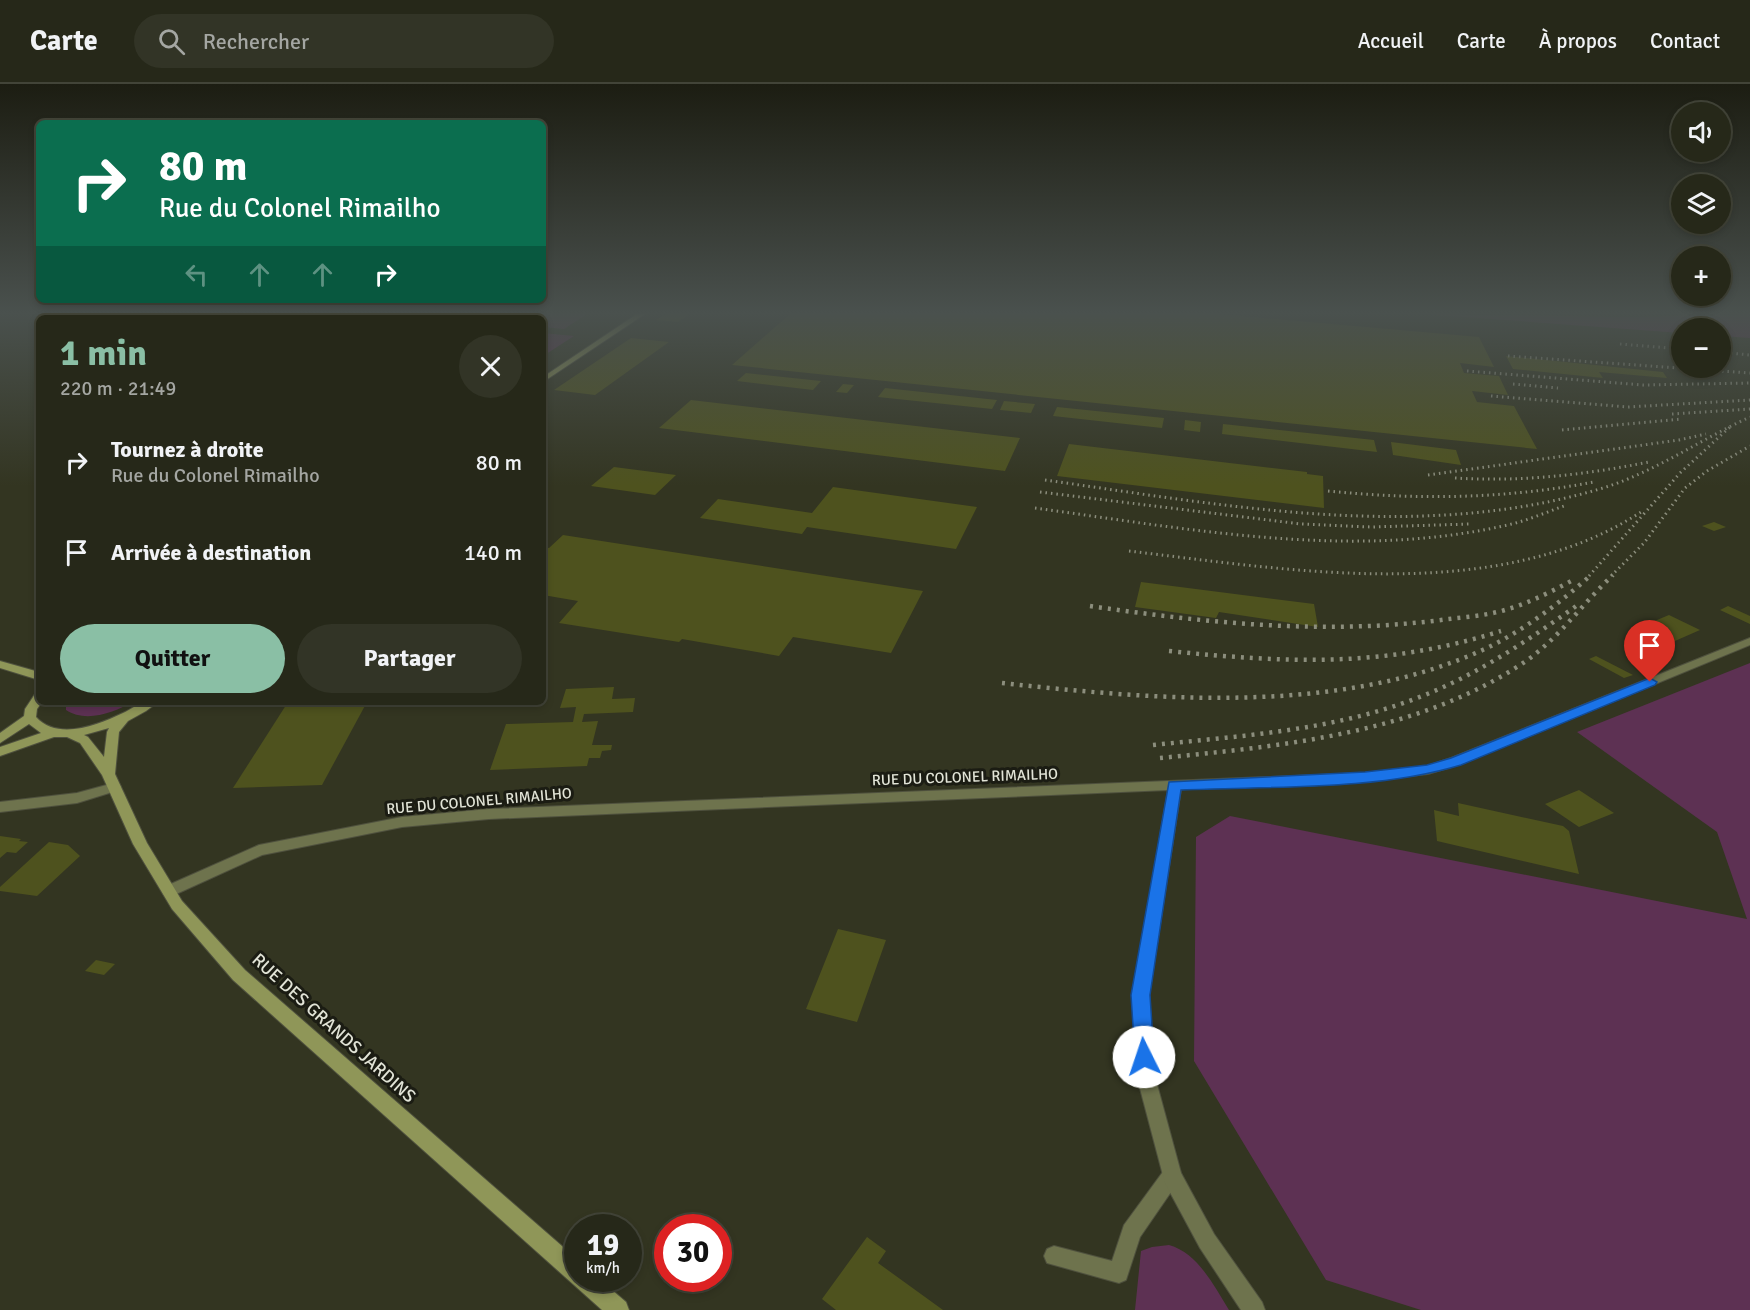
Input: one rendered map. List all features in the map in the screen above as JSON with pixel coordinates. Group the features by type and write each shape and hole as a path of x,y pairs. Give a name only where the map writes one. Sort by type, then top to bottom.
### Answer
{"main road":[{"path":"0,664 36,675"},
{"path":"36,702 31,709 30,718 40,729 62,732 84,740 112,781"},
{"path":"0,752 62,732 96,728 123,719 147,705"},
{"path":"0,739 30,718"},
{"path":"112,781 109,759 113,732 123,719"},
{"name":"RUE DES GRANDS JARDINS","path":"112,781 140,844 177,905 239,975 564,1262"},
{"path":"598,1292 618,1310"}],"street":[{"name":"RUE DU COLONEL RIMAILHO","path":"169,891 259,850 402,822 489,814 618,807 1365,777 1428,770 1456,761 1750,642"},
{"path":"0,807 77,798 112,781"},
{"path":"1175,785 1140,995 1146,1077 1172,1176 1207,1241 1254,1310"},
{"path":"1054,1256 1119,1273 1131,1232 1172,1176"}],"shaded area":[{"path":"1750,663 1750,1310 1421,1310 1326,1280 1194,1061 1196,837 1230,816 1747,919 1717,832 1577,732"},
{"path":"66,705 126,705 108,713 90,716 74,714 66,710"},
{"path":"1169,1245 1179,1249 1197,1263 1229,1310 1135,1310 1141,1251"}],"building":[{"path":"582,371 628,371 595,395 554,390"},
{"path":"792,371 1463,371 1499,376 1508,395 1472,391 1477,402 1514,406 1537,449"},
{"path":"1535,371 1655,371 1663,372 1667,378 1599,372 1603,378"},
{"path":"746,373 821,381 813,390 737,381"},
{"path":"843,384 854,385 847,393 836,392"},
{"path":"885,388 997,400 992,409 878,397"},
{"path":"691,400 1020,438 1005,471 659,428"},
{"path":"1004,401 1035,404 1031,413 1000,410"},
{"path":"1057,407 1164,418 1162,428 1053,416"},
{"path":"1185,420 1201,422 1200,432 1184,430"},
{"path":"1223,424 1374,440 1377,452 1222,434"},
{"path":"1391,442 1456,450 1461,465 1393,455"},
{"path":"1069,444 1307,472 1307,474 1323,476 1324,508 1057,476"},
{"path":"614,467 676,475 655,495 591,486"},
{"path":"833,487 977,507 956,549 807,527 802,534 700,518 718,499 812,513"},
{"path":"1714,522 1726,527 1714,531 1702,526"},
{"path":"563,535 923,591 891,653 793,637 779,656 682,639 679,642 559,623 578,601 546,596 546,548 549,548"},
{"path":"1141,582 1314,604 1318,627 1219,612 1216,618 1135,607"},
{"path":"1728,606 1750,616 1750,624 1720,610"},
{"path":"1669,615 1700,630 1659,648 1628,632"},
{"path":"1596,656 1633,675 1624,678 1589,659"},
{"path":"614,687 612,699 635,698 633,712 584,714 582,722 598,721 592,745 612,745 611,750 602,751 600,758 589,758 587,766 490,770 506,724 573,722 576,707 560,708 566,689"},
{"path":"286,705 365,705 322,785 233,788"},
{"path":"1579,790 1614,813 1579,827 1545,804"},
{"path":"1458,803 1563,826 1569,831 1579,874 1437,841 1434,810 1459,816"},
{"path":"0,836 28,842 16,853 7,852 0,858"},
{"path":"49,842 68,845 80,856 37,896 0,891 0,887"},
{"path":"838,929 886,940 857,1022 806,1009"},
{"path":"96,960 115,964 104,975 85,971"},
{"path":"867,1237 886,1251 878,1263 943,1310 836,1310 822,1299"}],"railway":[{"path":"1470,371 1643,385 1750,383"},
{"path":"1725,371 1750,373"},
{"path":"1513,384 1558,388"},
{"path":"1491,396 1628,407 1750,400"},
{"path":"1672,414 1750,409"},
{"path":"1730,427 1750,417"},
{"path":"1562,430 1682,419"},
{"path":"1045,480 1184,500 1325,514 1395,516 1465,514 1534,505 1603,488 1641,473 1730,427"},
{"path":"1589,576 1680,473 1730,427"},
{"path":"1428,475 1679,440 1706,434"},
{"path":"1611,576 1644,543 1685,488 1707,471 1750,446"},
{"path":"1455,478 1504,479 1552,476 1601,471 1649,462"},
{"path":"1328,491 1428,497 1494,495 1594,482"},
{"path":"1040,492 1301,524 1371,527 1470,524"},
{"path":"1035,508 1210,532 1328,541 1445,536 1511,524 1564,506"},
{"path":"1129,551 1323,572 1391,574 1458,571 1523,560 1584,541 1641,512"},
{"path":"1002,683 1185,697 1248,697 1310,693 1371,685 1431,670 1487,648 1541,615 1591,575"},
{"path":"1160,758 1255,748 1350,732 1442,705 1485,685 1538,652 1561,631 1613,575"},
{"path":"1090,606 1221,622 1353,627 1475,616 1500,611 1534,599 1575,579"},
{"path":"1153,745 1315,726 1409,701 1476,671 1579,604"},
{"path":"1169,651 1296,660 1376,657 1458,643 1501,631"}],"route":[{"path":"1144,1057 1140,995 1175,785 1365,777 1428,770 1456,761 1650,682"}]}
